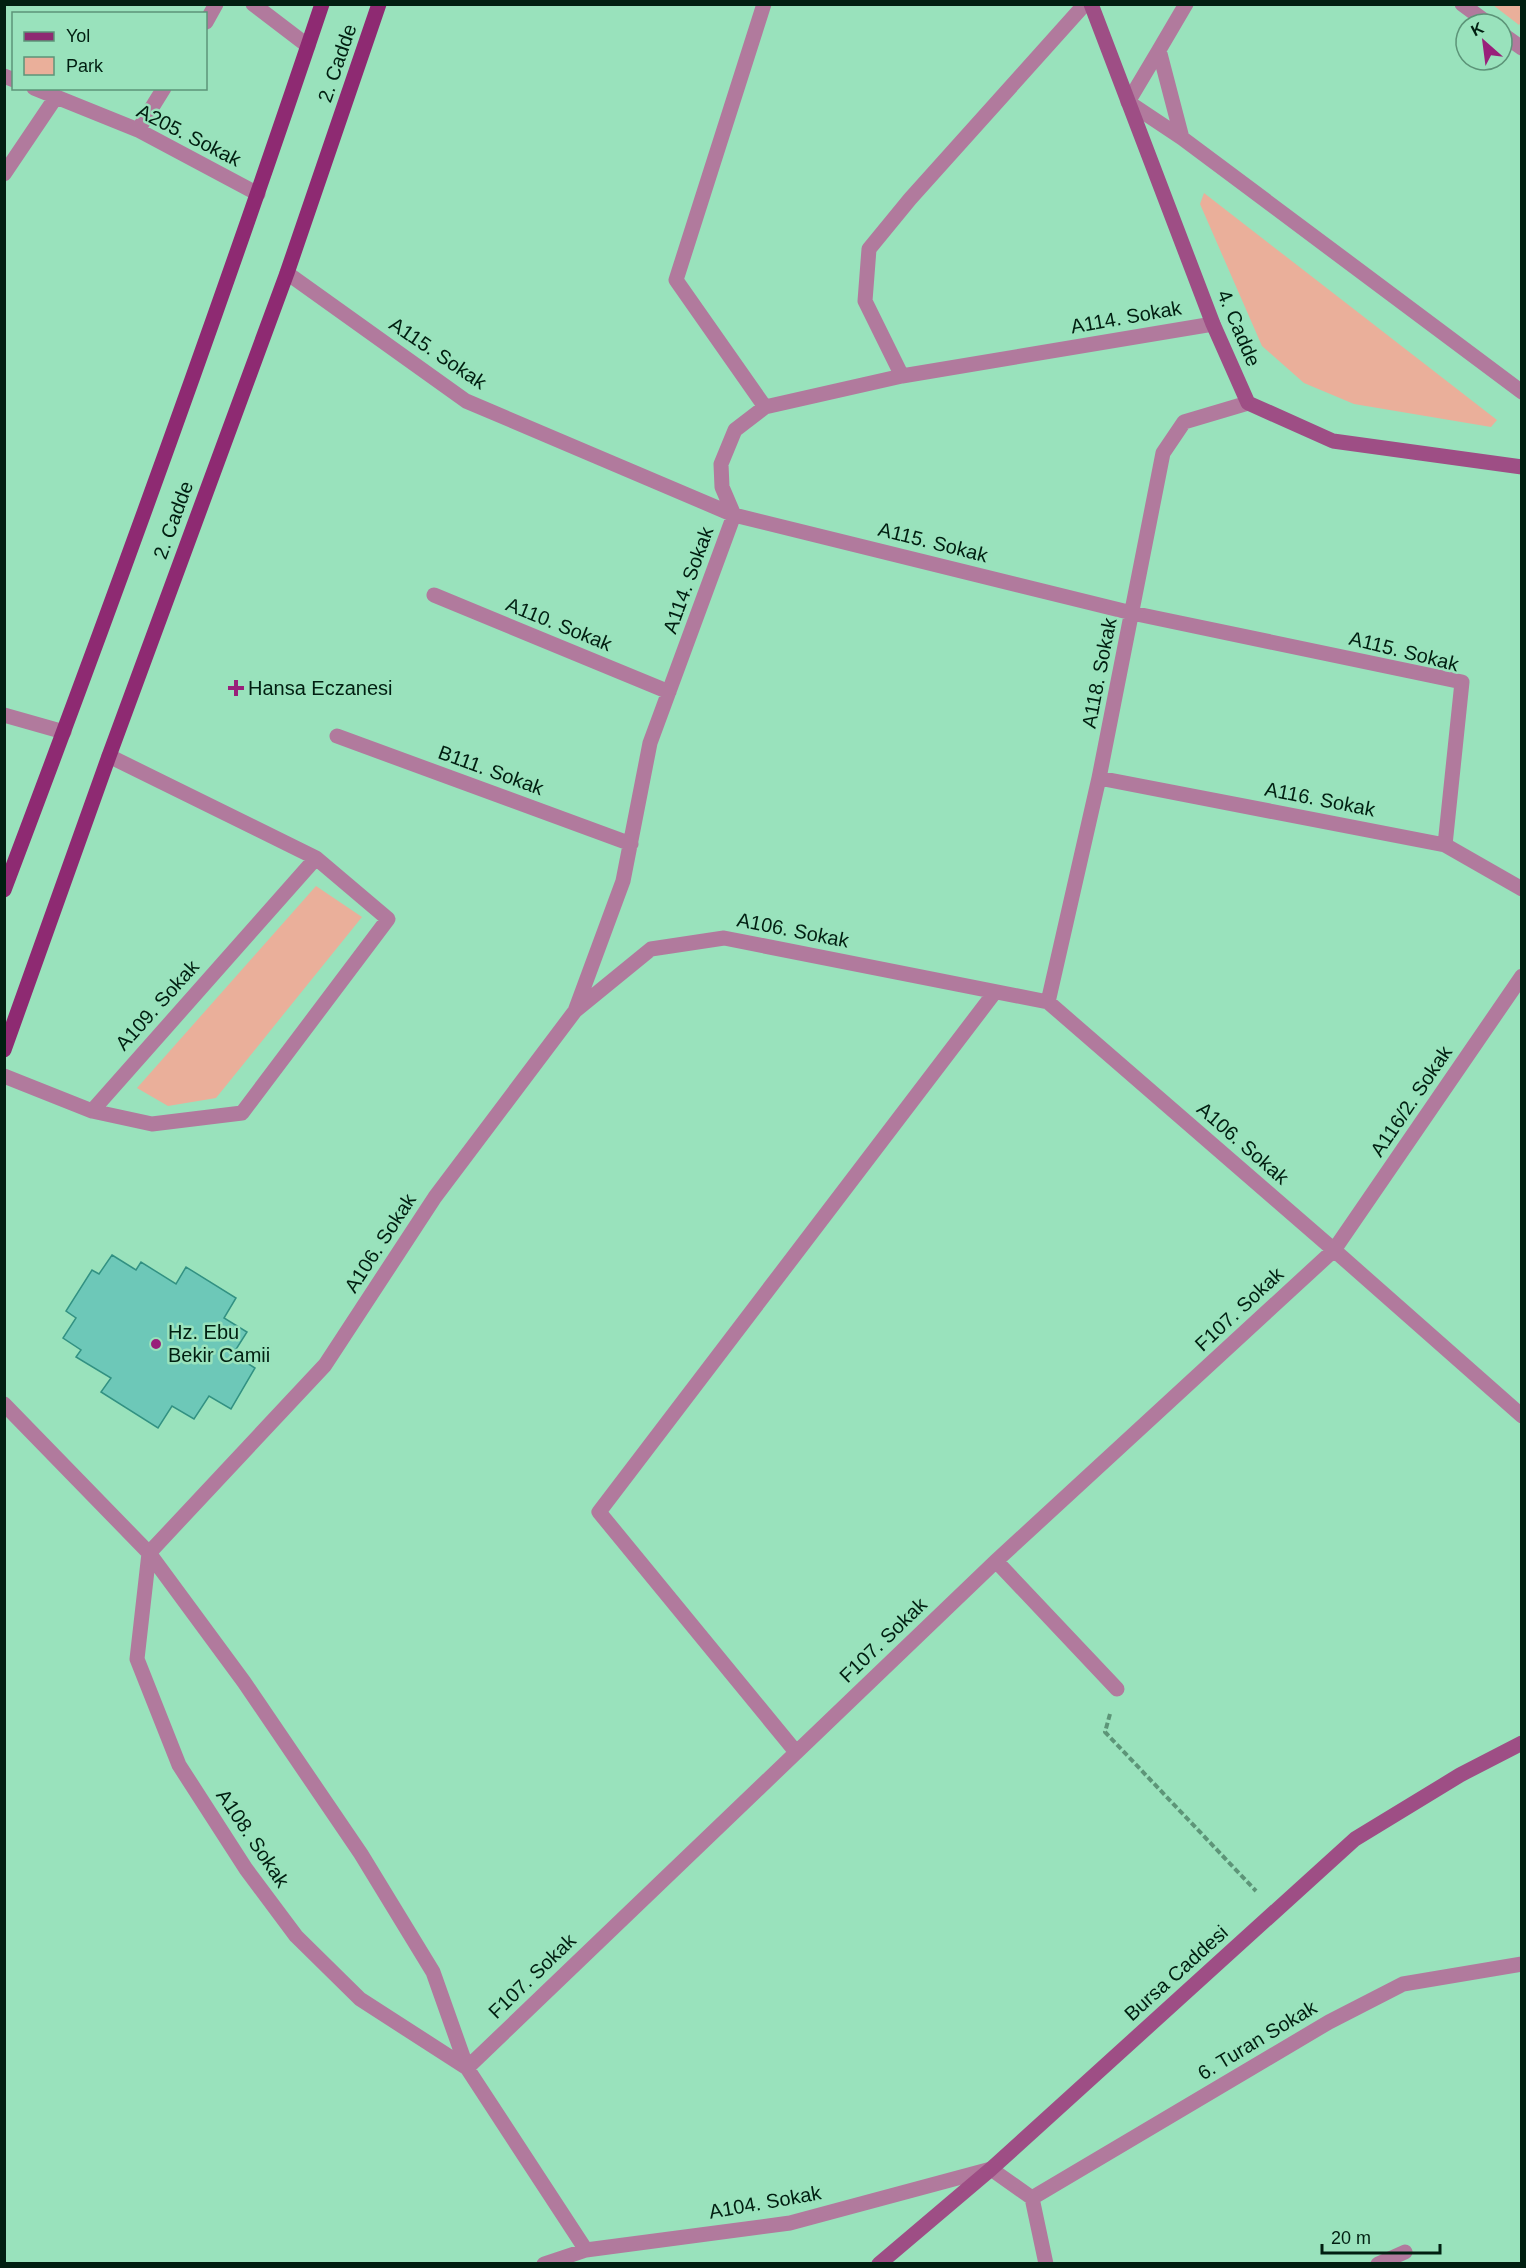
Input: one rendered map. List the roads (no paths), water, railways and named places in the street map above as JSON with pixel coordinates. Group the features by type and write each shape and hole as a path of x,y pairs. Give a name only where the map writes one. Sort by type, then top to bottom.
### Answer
{"main road":[{"name":"2. Cadde","path":"4,890 64,732 258,194 322,4"},
{"name":"2. Cadde","path":"4,1050 109,756 287,273 379,4"},
{"name":"4. Cadde","path":"1091,4 1213,324 1248,403"},
{"path":"1248,403 1333,441 1521,467"},
{"name":"Bursa Caddesi","path":"879,2264 991,2169 1355,1839 1460,1775 1521,1743"}],"street":[{"path":"207,20 216,4"},
{"path":"253,4 308,46"},
{"path":"764,4 676,280 765,407"},
{"path":"902,376 865,301 869,249 910,199 1085,4"},
{"path":"1186,4 1128,102 1182,138 1521,392"},
{"path":"1159,50 1182,138"},
{"name":"A205. Sokak","path":"39,90 138,130 258,194"},
{"path":"138,130 163,90"},
{"path":"4,174 56,97"},
{"name":"A115. Sokak","path":"287,273 465,401 734,514 1132,613 1462,682 1445,845"},
{"name":"A114. Sokak","path":"575,1011 623,881 650,742 734,514 722,487 721,464 735,430 765,407 902,376 1213,324"},
{"name":"A118. Sokak","path":"1048,1002 1099,778 1163,453 1184,422 1248,403"},
{"name":"A110. Sokak","path":"434,595 669,692"},
{"path":"4,715 64,732"},
{"name":"B111. Sokak","path":"337,736 631,844"},
{"path":"4,1076 92,1111 152,1124 242,1113 388,919 316,858 109,756"},
{"name":"A116. Sokak","path":"1099,778 1445,845 1521,890"},
{"name":"A109. Sokak","path":"92,1111 316,858"},
{"name":"A106. Sokak","path":"149,1553 325,1365 435,1197 575,1011 651,949 724,938 1048,1002 1521,1416"},
{"name":"A116/2. Sokak","path":"1334,1250 1521,976"},
{"path":"796,1752 599,1512 995,992"},
{"name":"F107. Sokak","path":"467,2068 996,1561 1334,1250"},
{"name":"A108. Sokak","path":"4,1404 149,1553 244,1682 367,1864 433,1972 467,2068 586,2250"},
{"name":"A108. Sokak","path":"149,1553 137,1659 179,1765 246,1869 296,1936 360,1999 467,2068"},
{"path":"996,1561 1117,1689"},
{"name":"6. Turan Sokak","path":"1032,2198 1329,2022 1403,1984 1521,1964"},
{"path":"991,2169 1032,2198 1046,2264"},
{"name":"A104. Sokak","path":"544,2264 586,2250 790,2223 991,2169"},
{"path":"1378,2264 1405,2252"}],"place":[{"name":"Hansa Eczanesi","path":"236,688"},
{"name":"Hz. Ebu Bekir Camii","path":"156,1344"}]}
